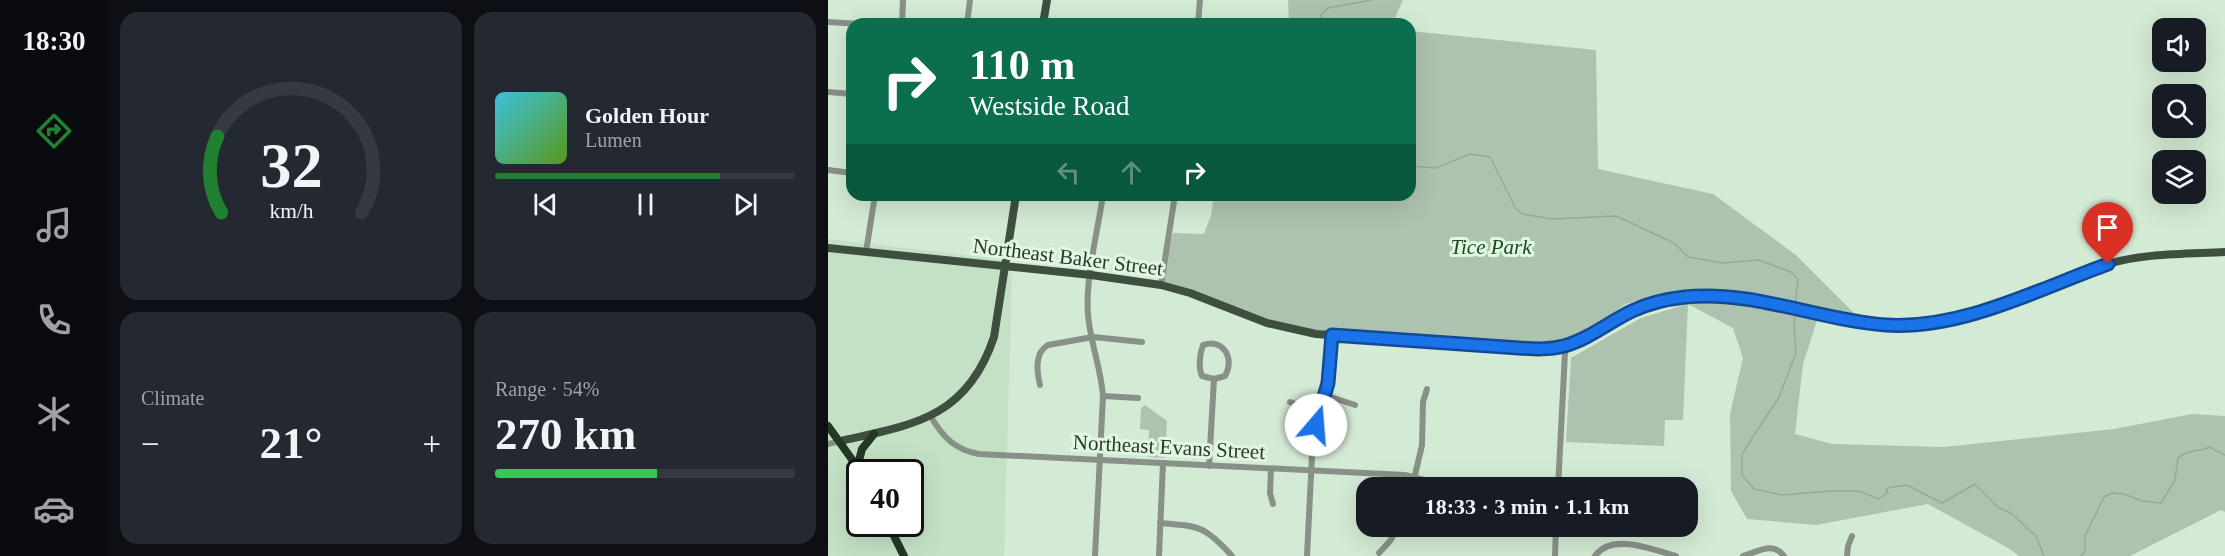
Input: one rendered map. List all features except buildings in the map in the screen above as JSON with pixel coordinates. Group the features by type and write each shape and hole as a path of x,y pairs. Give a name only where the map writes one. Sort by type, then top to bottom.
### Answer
{"highway":[{"path":"828,426 852,459"},
{"path":"861,459 862,449 874,434"},
{"path":"894,537 904,556"}],"main road":[{"path":"1044,18 1047,0"},
{"path":"840,441 906,426 931,417 965,390 983,364 994,337 1015,201"},
{"name":"Northeast Baker Street","path":"828,248 1091,275 1161,285 1190,293 1278,326 1332,335 1519,348 1562,346 1590,336 1635,310 1657,302 1707,295 1765,302 1857,321 1899,326 1931,323 2003,303 2122,260 2225,252"}],"street":[{"path":"902,18 903,0"},
{"path":"968,18 970,0"},
{"path":"1198,18 1200,0"},
{"path":"828,22 846,23"},
{"path":"828,92 846,94"},
{"path":"828,170 846,172"},
{"path":"866,252 874,201"},
{"path":"1095,556 1103,396 1101,371 1088,312 1102,201"},
{"path":"1161,285 1174,201"},
{"path":"1307,556 1313,436 1329,377 1332,335"},
{"path":"1040,385 1038,375 1041,349 1048,345 1093,337 1142,342"},
{"path":"1208,343 1226,349 1229,354 1228,372 1225,376 1214,379 1202,376 1200,371 1201,350 1203,345 1208,343"},
{"path":"1559,477 1565,354 1562,346"},
{"path":"1209,466 1214,379"},
{"path":"1415,477 1422,445 1423,402 1428,389"},
{"path":"1325,395 1355,405"},
{"path":"1103,396 1138,398"},
{"path":"1290,402 1319,413"},
{"name":"Northeast Evans Street","path":"931,417 947,440 968,452 1415,477"},
{"path":"828,444 840,441"},
{"path":"1159,556 1163,464"},
{"path":"1271,469 1270,493 1273,504"},
{"path":"1160,523 1204,530 1232,556"},
{"path":"1847,556 1852,536"},
{"path":"1379,553 1392,537"},
{"path":"1555,556 1556,537"},
{"path":"1595,556 1599,550 1614,544 1645,548 1676,556"},
{"path":"1743,556 1769,547 1776,548 1784,556"}],"shaded area":[{"path":"828,239 999,259 1012,274 1004,556 828,556"}],"green space":[{"path":"1288,0 1403,0 1395,18 1289,18"},
{"name":"Tice Park","path":"1416,32 1596,50 1598,169 1713,194 1796,255 1854,313 1821,308 1803,364 1795,434 1832,444 1944,447 2114,429 2192,414 2225,416 2225,512 2221,510 2130,556 2019,556 1928,504 1816,525 1747,519 1731,491 1730,414 1743,358 1733,328 1688,304 1683,420 1665,420 1664,446 1566,442 1571,358 1641,318 1687,304 1664,293 1626,304 1562,347 1368,339 1278,326 1161,285 1173,233 1204,234 1213,201 1416,201"},
{"path":"1145,405 1167,421 1165,458 1148,457 1149,430 1140,429 1141,408"}],"waterway":[{"path":"1321,18 1321,15 1328,8 1372,0"},
{"path":"1416,166 1436,168 1470,154 1490,157 1516,209 1523,214 1552,219 1616,216 1674,243 1688,257 1723,263 1759,260 1791,272 1798,279 1795,306"},
{"path":"1795,311 1796,353 1779,397 1742,454 1742,475 1754,489 1782,495 1859,491 1879,499 1887,493 1887,488 1907,485 1942,503 1975,484 1999,508 2011,513 2036,536 2044,556"},
{"path":"2081,556 2085,551 2085,536 2104,497 2112,493 2124,494 2142,501 2161,503 2175,480 2178,458 2186,453 2209,447 2225,455"}],"route":[{"path":"1316,425 1328,383 1332,335 1366,339 1549,348 1590,336 1627,313 1644,306 1670,299 1707,295 1742,298 1865,322 1899,326 1917,325 1978,312 2108,264"}]}
